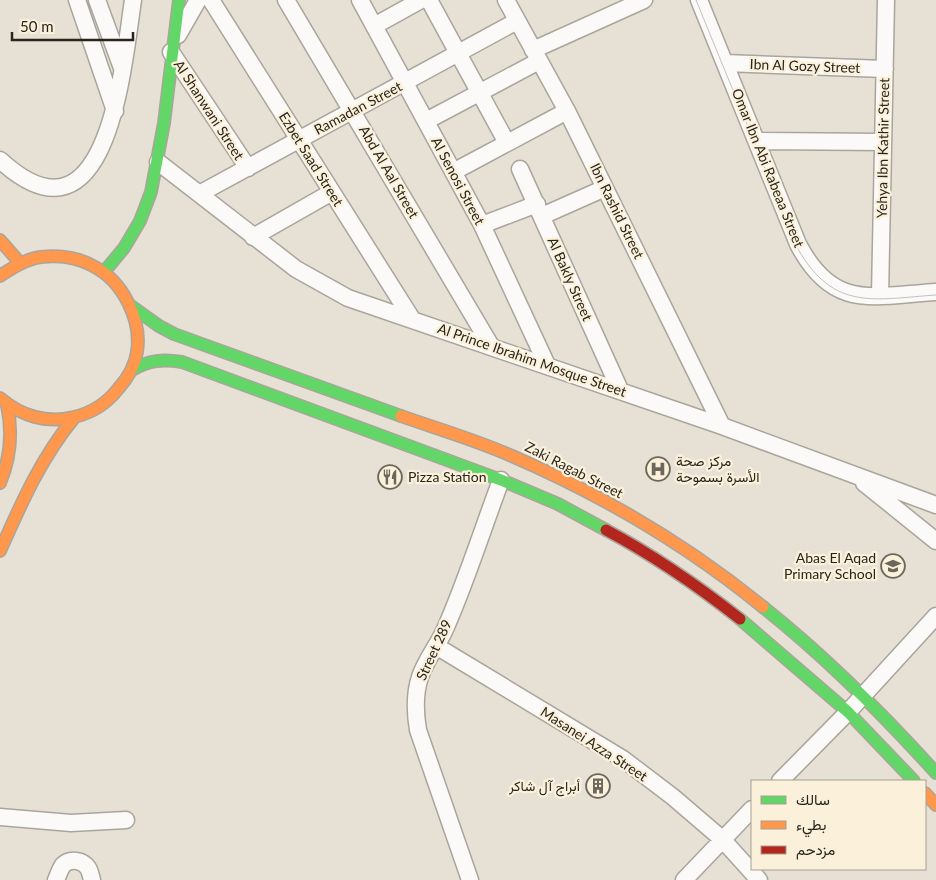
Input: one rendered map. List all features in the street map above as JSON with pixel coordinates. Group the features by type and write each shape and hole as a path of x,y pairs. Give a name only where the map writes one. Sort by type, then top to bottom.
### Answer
{"main road":[{"path":"104,272 124,248 140,221 151,192 158,162 179,0"},
{"path":"0,240 20,263"},
{"path":"0,276 20,263 41,257 63,256 85,261 104,272 120,287 131,306 138,338 132,370 118,392 98,409 74,418 57,420 39,419 22,414 4,402"},
{"name":"Zaki Ragab Street","path":"131,306 174,334 511,455 568,481 644,523 724,577 814,648 909,741 936,773"},
{"path":"132,370 142,363 155,359 169,359 182,362 501,480 558,504 632,544 711,596 748,625 848,712 913,780"},
{"path":"0,483 9,459 12,441 11,423 4,402"},
{"path":"0,551 37,469 56,439 74,418"},
{"path":"926,794 936,805"}],"street":[{"path":"77,0 115,110"},
{"path":"0,160 12,172 29,182 47,189 65,188 80,178 90,166 108,131 115,110 123,71 133,0"},
{"path":"172,49 198,0"},
{"name":"Ezbet Saad Street","path":"211,0 412,319"},
{"name":"Abd Al Aal Street","path":"286,0 490,346"},
{"name":"Al Senosi Street","path":"360,0 482,225 548,365"},
{"path":"374,26 421,0"},
{"path":"429,0 508,143"},
{"name":"Ibn Rashid Street","path":"506,0 567,111 722,426"},
{"path":"426,121 480,93 607,7 644,0"},
{"name":"Omar Ibn Abi Rabeaa Street","path":"699,0 758,141 798,244 810,265 824,280 838,289 860,296 936,292"},
{"name":"Yehya Ibn Kathir Street","path":"880,296 886,0"},
{"path":"84,21 100,7 123,71"},
{"name":"Ramadan Street","path":"199,194 517,21"},
{"name":"Al Shanwani Street","path":"172,49 248,168"},
{"name":"Ibn Al Gozy Street","path":"725,63 885,69"},
{"path":"453,172 567,111"},
{"path":"758,141 884,142"},
{"name":"Al Prince Ibrahim Mosque Street","path":"158,162 296,269 348,298 620,390 936,505"},
{"name":"Al Bakly Street","path":"520,169 620,390"},
{"path":"482,225 539,210 605,188"},
{"path":"253,237 332,192"},
{"path":"852,474 936,541"},
{"name":"Street 289","path":"472,879 418,730 415,713 416,696 426,662 446,628 501,480"},
{"path":"781,780 848,712 936,616"},
{"name":"Masanei Azza Street","path":"436,646 623,760 673,797 722,839 759,880"},
{"path":"684,880 751,810"},
{"path":"0,817 71,823 126,820"},
{"path":"56,880 62,866 76,861 83,863 88,868 92,880"}],"tram line":[{"path":"696,0 798,249 812,269 826,283 841,292 858,297 875,299 936,295"}],"traffic: fast":[{"path":"104,272 124,248 140,221 151,192 164,123 179,0"},
{"path":"131,306 174,334 401,416"},
{"path":"132,370 156,361 182,362 501,480 558,504 606,530"},
{"path":"763,607 853,686 936,773"},
{"path":"740,619 848,712 913,780"}],"traffic: slow":[{"path":"0,240 20,263"},
{"path":"0,276 14,267 41,257 68,257 87,263 104,273 121,291 133,315 138,340 134,362 124,381 109,399 87,413 64,419 44,419 17,410 0,398"},
{"path":"0,483 7,464 10,445 7,405"},
{"path":"401,416 498,450 579,487 674,542 763,607"},
{"path":"0,551 42,465 51,449 74,418"},
{"path":"926,794 936,805"}],"traffic: jam":[{"path":"606,530 675,572 740,619"}],"place":[{"name":"مركز صحة الأسرة بسموحة","path":"658,469"},
{"name":"Pizza Station","path":"390,477"},
{"name":"Abas El Aqad Primary School","path":"893,566"},
{"name":"أبراج آل شاكر","path":"598,786"}]}
